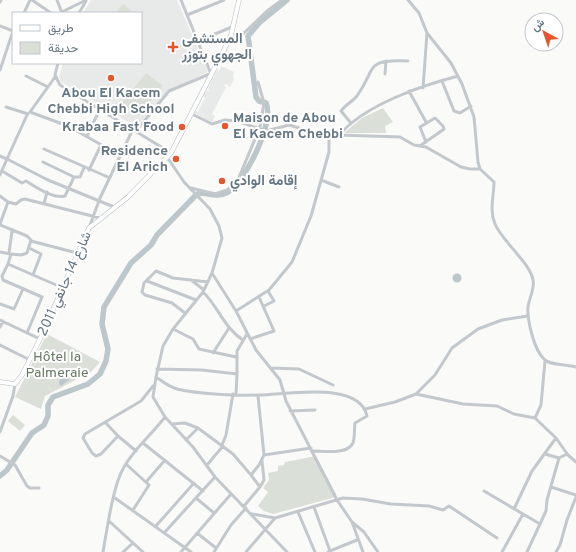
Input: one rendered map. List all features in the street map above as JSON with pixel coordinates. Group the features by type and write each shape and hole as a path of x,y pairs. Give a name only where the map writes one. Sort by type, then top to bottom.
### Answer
{"main road":[{"name":"شارع 14 جانفي 2011","path":"15,384 30,360 40,339 89,228 128,196 172,152 230,38 239,0"},
{"path":"0,382 15,384"}],"street":[{"path":"25,12 31,0 49,12"},
{"path":"56,0 62,12 87,0"},
{"path":"80,12 87,0"},
{"path":"89,228 110,178 134,130 170,91 212,73 181,0"},
{"path":"187,15 224,0"},
{"path":"230,38 243,34 267,11 282,0"},
{"path":"408,0 419,13 427,33 451,64 458,76 471,106 474,117 476,156 480,168 494,182 491,202 496,225 532,275 533,284 528,306 528,316 536,344 545,360 541,405 535,418"},
{"path":"0,26 12,32"},
{"path":"198,41 232,27"},
{"path":"423,88 427,33"},
{"path":"0,70 12,36"},
{"path":"385,74 386,61"},
{"path":"351,123 341,111 356,98 372,69 376,65 386,61 408,61"},
{"path":"0,175 26,115 30,112 55,77 58,64"},
{"path":"26,76 48,87"},
{"path":"339,135 351,123 367,112 409,91 423,88 442,80 458,76"},
{"path":"55,77 60,85 172,152"},
{"path":"442,80 454,111 460,113 471,106"},
{"path":"190,188 215,194 221,193 233,186 242,171 261,130 264,103 258,82"},
{"path":"409,91 426,122"},
{"path":"6,107 26,115"},
{"path":"88,136 100,109"},
{"path":"30,112 68,126 121,156"},
{"path":"192,114 212,124 225,120 237,121 266,131 289,125 329,137 339,135 400,137 412,144 429,149 461,167 470,169 480,168"},
{"path":"420,146 426,142 444,128 434,118 426,122 420,128 426,142"},
{"path":"236,311 268,291 288,267 296,254 299,242 311,216 329,152 329,137"},
{"path":"89,170 101,145"},
{"path":"44,149 84,168 110,178"},
{"path":"0,156 69,190 114,207"},
{"path":"167,157 184,182 194,191 214,216 222,234 221,243 208,282 203,291 173,329 164,346 157,369 154,400 165,417 207,465 215,477 287,552"},
{"path":"43,162 80,178 84,168"},
{"path":"2,171 22,183 26,182 62,197 67,195 74,176"},
{"path":"321,180 339,187"},
{"path":"44,204 47,192"},
{"path":"0,196 8,202 16,204 25,199 100,218"},
{"path":"8,202 0,225 29,238 31,242 77,253"},
{"path":"12,231 8,264 2,279 42,297 27,333"},
{"path":"0,252 22,255 27,252 31,242"},
{"path":"29,248 41,254 33,275"},
{"path":"8,264 63,288"},
{"path":"186,312 172,303 143,294 144,283 152,273 156,271 174,278 208,282"},
{"path":"212,273 236,311 260,356 272,368 280,380 282,393 290,411 312,449 337,500 352,522 364,532 378,552"},
{"path":"190,280 203,291 233,334 243,340"},
{"path":"147,281 196,300"},
{"path":"0,304 14,309 23,289"},
{"path":"264,306 274,300 268,291"},
{"path":"250,339 274,332 259,297"},
{"path":"365,409 395,402 416,394 435,375 452,348 478,329 502,320 528,316"},
{"path":"0,327 1,320 40,339"},
{"path":"213,353 229,328"},
{"path":"173,329 193,340 199,349 236,357"},
{"path":"207,465 222,445 226,435 237,374 236,357 238,347 247,334"},
{"path":"0,345 30,360"},
{"path":"545,360 576,367"},
{"path":"272,368 299,370 333,386"},
{"path":"157,369 202,370 237,374"},
{"path":"156,377 178,389 258,396 282,393 321,392 339,394 354,399 365,409 366,417 355,423 354,441 350,446 335,452 312,449 264,455"},
{"path":"118,436 101,454 96,456 92,453 83,436 141,401 155,383"},
{"path":"0,432 13,396 15,384"},
{"path":"416,394 463,404 497,406 514,414 535,418 556,438 567,454 576,462"},
{"path":"251,475 262,461 264,455 258,396"},
{"path":"290,411 315,410"},
{"path":"103,552 118,480 126,464 165,417"},
{"path":"105,422 118,436 136,451"},
{"path":"172,424 185,423 198,428 222,445 243,464 260,487"},
{"path":"186,440 198,428"},
{"path":"514,509 532,471 546,454 556,438"},
{"path":"143,443 203,491"},
{"path":"546,454 559,458 567,454"},
{"path":"0,456 15,465 27,486 30,488 39,488"},
{"path":"527,552 546,511 547,500 559,458"},
{"path":"146,482 165,460"},
{"path":"214,552 231,525 264,480 262,461"},
{"path":"126,464 146,482 149,487 133,510"},
{"path":"164,533 215,477"},
{"path":"155,526 194,483"},
{"path":"552,486 576,496 560,545 556,552"},
{"path":"484,491 540,524"},
{"path":"181,552 231,494"},
{"path":"114,498 192,552"},
{"path":"196,498 214,513"},
{"path":"252,514 275,518 337,500 350,498 391,504 429,506 443,510 449,506 496,538"},
{"path":"314,507 329,552 357,540"},
{"path":"298,512 315,552"},
{"path":"503,552 523,514"},
{"path":"247,551 275,518"},
{"path":"109,521 143,552"},
{"path":"352,522 357,540 363,552"},
{"path":"197,533 216,548"},
{"path":"123,552 133,543"}],"shaded area":[{"path":"91,0 177,0 208,72 169,90 136,127 61,82 59,77 63,64 142,64 142,12 84,12"},
{"path":"221,66 234,72 234,79 230,87 225,84 224,85 226,87 212,114 215,116 212,122 203,118 205,115 202,117 195,113 196,111 198,112 205,98 203,96 206,91 209,91 208,88 217,70 219,71"},
{"path":"457,273 462,278 457,283 452,278"},
{"path":"64,372 69,374 69,380 61,386 59,384 59,377"}],"green space":[{"path":"123,4 132,11 131,12 116,12"},
{"path":"146,73 163,86 139,116 122,103"},
{"path":"383,108 393,122 385,126 386,133 344,133 362,118"},
{"name":"Hôtel la Palmeraie","path":"47,334 100,362 91,372 45,396 41,409 15,397"},
{"path":"13,415 25,425 20,431 8,421"},
{"path":"316,456 336,494 336,497 273,514 264,511 258,506 268,492 263,488 269,480 268,473 278,471 278,466 284,465 285,462"}],"waterway":[{"path":"0,476 7,470 32,433 44,425 48,416 48,405 53,397 88,384 100,374 106,361 108,349 102,324 104,307 131,263 151,245 157,235 196,195 199,193 218,195 228,192 235,186 250,164 262,137 268,112 266,103 259,101 256,97 248,36 260,22 287,0"}],"place":[{"name":"المستشفى الجهوي بتوزر","path":"173,47"},
{"name":"Abou El Kacem Chebbi High School","path":"111,78"},
{"name":"Maison de Abou El Kacem Chebbi","path":"225,126"},
{"name":"Krabaa Fast Food","path":"182,127"},
{"name":"Residence El Arich","path":"176,159"},
{"name":"إقامة الوادي","path":"222,181"}]}
